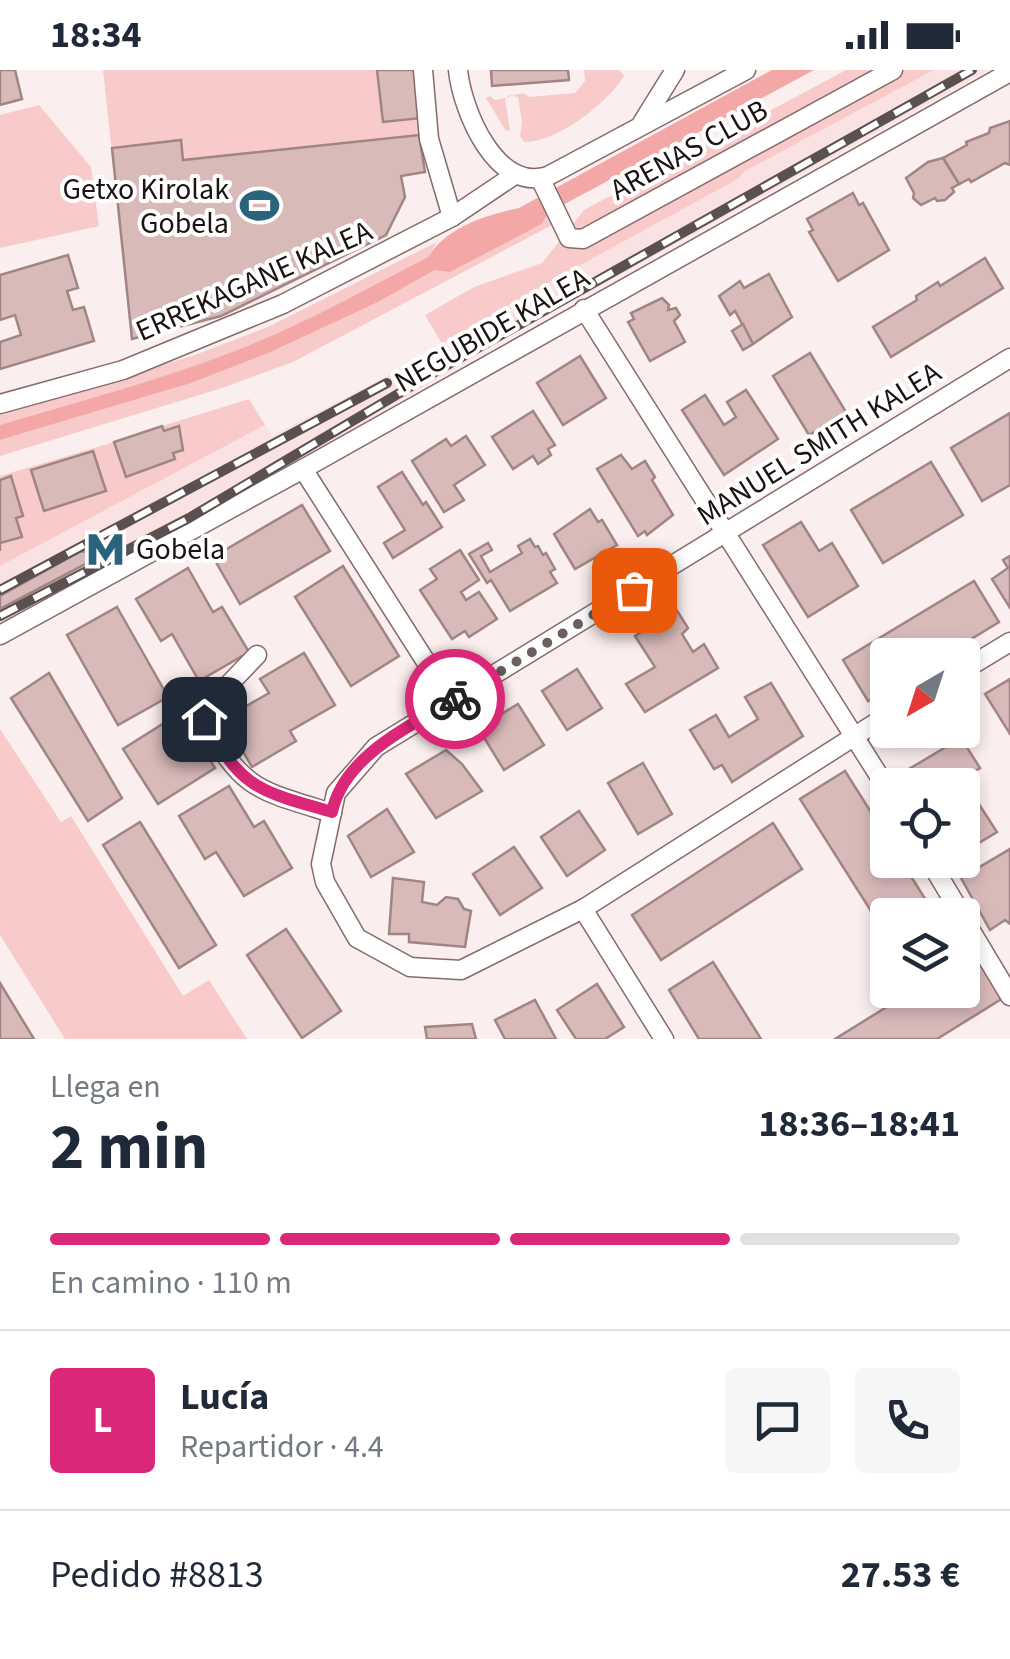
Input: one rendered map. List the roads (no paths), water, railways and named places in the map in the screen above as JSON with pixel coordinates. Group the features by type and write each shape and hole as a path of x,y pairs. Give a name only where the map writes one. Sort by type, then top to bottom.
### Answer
{"street":[{"path":"423,70 429,139 452,217"},
{"name":"ARENAS CLUB","path":"458,70 460,90 472,121 496,160 532,180 569,238 583,239 893,70"},
{"path":"642,123 675,70"},
{"name":"ERREKAGANE KALEA","path":"0,404 122,370 284,304 746,70"},
{"name":"NEGUBIDE KALEA","path":"0,635 1010,72"},
{"path":"584,309 875,768"},
{"name":"MANUEL SMITH KALEA","path":"870,726 582,909 461,970 410,966 357,938 324,882 321,864 336,792 376,747 1010,358"},
{"path":"303,469 451,701"},
{"path":"980,660 1010,642"},
{"path":"257,655 208,705 204,719 238,774 259,789 332,812"},
{"path":"582,909 664,1039"},
{"path":"980,945 1010,996"}],"railway":[{"path":"0,616 189,518 435,372 972,70"},
{"path":"0,590 387,383"}],"place":[{"name":"Getxo Kirolak Gobela","path":"259,206"},
{"name":"Gobela","path":"106,549"}]}
